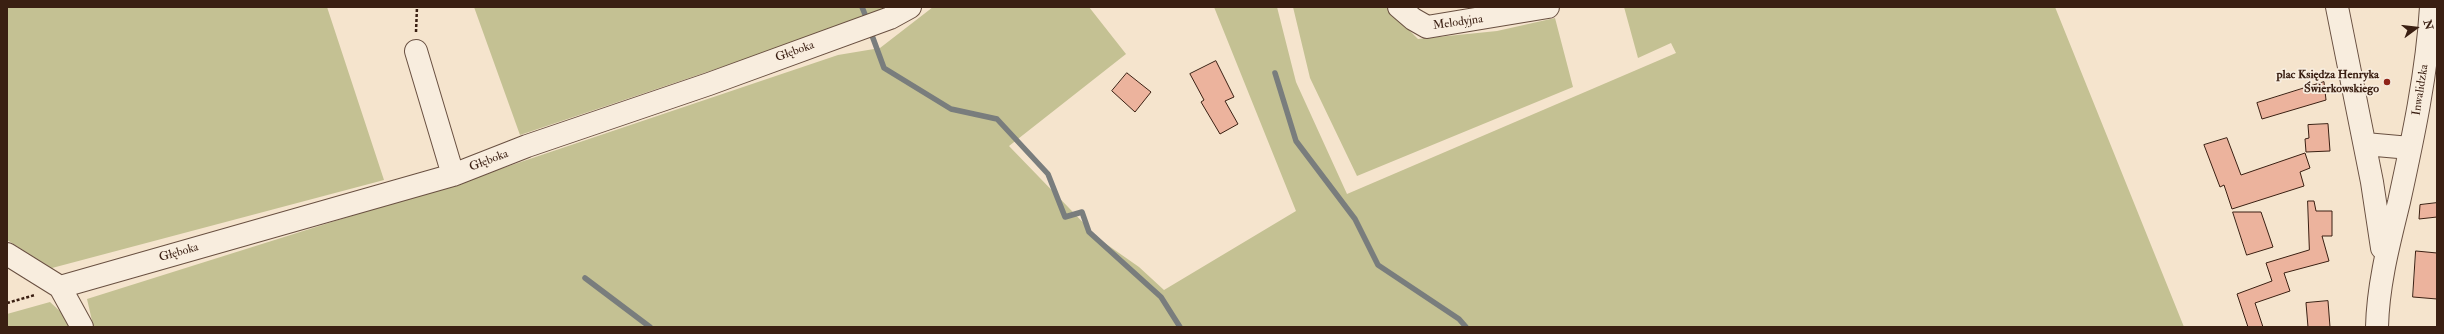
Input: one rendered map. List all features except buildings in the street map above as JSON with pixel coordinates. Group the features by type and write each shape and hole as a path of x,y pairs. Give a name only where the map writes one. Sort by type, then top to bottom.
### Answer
{"street":[{"name":"Głęboka","path":"60,287 453,174 527,146 709,84 890,18 910,7"},
{"name":"Melodyjna","path":"1399,7 1413,19 1427,27 1548,7"},
{"name":"Inwalidzka","path":"2337,7 2365,144 2384,261"},
{"name":"Inwalidzka","path":"2377,327 2384,261 2410,148 2423,79 2431,7"},
{"path":"416,51 453,174"},
{"path":"2365,144 2410,148"},
{"path":"7,254 60,287 82,327"}],"path":[{"path":"416,51 417,7"}],"shaded area":[{"path":"7,7 327,7 384,180 52,268 7,240"},
{"path":"474,7 884,7 873,16 520,135"},
{"path":"933,7 1089,7 1126,54 1009,146 1099,239 1139,267 1164,290 1296,211 1214,7 1277,7 1296,82 1347,194 1676,53 1671,43 1638,58 1624,7 2055,7 2184,327 95,327 93,325 87,299 494,171 838,55 880,48"},
{"path":"1293,7 1386,7 1418,39 1497,31 1555,18 1573,87 1357,176 1310,78"},
{"path":"50,302 64,315 72,327 7,327 7,314"}],"waterway":[{"path":"862,7 868,22"},
{"path":"870,30 884,68 951,109 997,119 1048,174 1065,217 1082,212 1089,232 1161,297 1180,327"},
{"path":"1275,73 1296,141 1355,219 1378,265 1459,319 1466,327"},
{"path":"585,278 650,327"}],"place":[{"name":"plac Księdza Henryka Świerkowskiego","path":"2387,82"}]}
